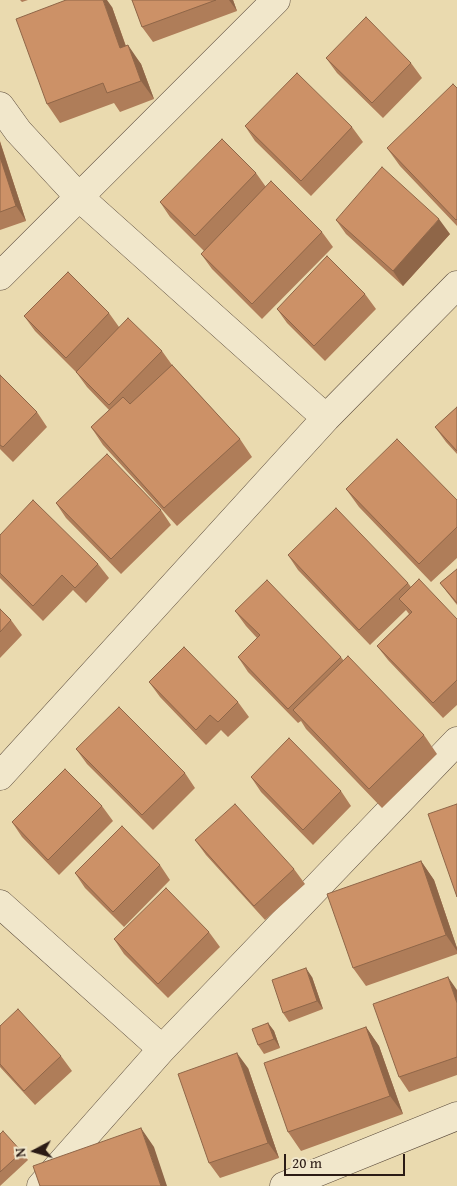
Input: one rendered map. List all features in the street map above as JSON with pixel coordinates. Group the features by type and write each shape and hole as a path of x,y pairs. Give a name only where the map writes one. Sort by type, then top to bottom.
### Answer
{"street":[{"path":"0,276 276,0"},
{"path":"0,106 18,131 79,197 326,418"},
{"path":"0,776 326,418 457,285"},
{"path":"41,1186 162,1049 457,741"},
{"path":"0,904 162,1049"},
{"path":"284,1186 457,1116"}],"building":[{"path":"66,0 103,0 120,48 128,45 141,81 107,93 103,83 47,104 16,19"},
{"path":"132,0 216,0 142,27"},
{"path":"366,17 411,63 372,103 326,58"},
{"path":"297,73 352,127 301,181 245,126"},
{"path":"453,84 457,88 456,220 387,148"},
{"path":"222,139 256,173 195,236 160,202"},
{"path":"0,157 16,206 0,212"},
{"path":"382,167 439,219 393,271 336,220"},
{"path":"271,181 322,232 252,304 201,254"},
{"path":"327,256 365,294 314,346 277,309"},
{"path":"68,272 109,313 66,358 24,316"},
{"path":"128,318 162,351 109,405 76,372"},
{"path":"172,365 240,439 164,508 91,427 123,397 130,404"},
{"path":"0,375 37,412 3,447 0,445"},
{"path":"457,407 457,451 435,427"},
{"path":"397,439 457,500 457,527 419,564 346,489"},
{"path":"107,454 161,510 111,559 56,503"},
{"path":"33,500 98,564 75,588 62,575 33,606 0,573 0,535"},
{"path":"336,508 408,583 359,630 288,555"},
{"path":"457,569 457,603 440,583"},
{"path":"419,579 457,619 457,680 433,703 377,646 412,612 399,599"},
{"path":"267,580 341,657 288,709 238,657 260,635 235,611"},
{"path":"0,609 11,620 0,632"},
{"path":"184,647 238,702 218,722 210,715 196,730 149,682"},
{"path":"348,656 424,735 369,789 293,710"},
{"path":"119,707 185,773 142,815 76,749"},
{"path":"289,738 341,791 303,830 251,777"},
{"path":"65,769 102,806 48,860 12,822"},
{"path":"235,804 294,869 254,906 195,840"},
{"path":"457,804 457,897 428,814"},
{"path":"122,826 160,865 113,912 75,873"},
{"path":"421,861 446,935 353,968 327,894"},
{"path":"166,888 209,932 158,984 114,939"},
{"path":"306,968 317,1001 283,1013 272,980"},
{"path":"448,977 457,1003 457,1057 399,1077 373,1004"},
{"path":"18,1009 61,1056 24,1091 0,1064 0,1026"},
{"path":"268,1023 274,1039 258,1045 252,1029"},
{"path":"366,1027 390,1096 288,1132 264,1063"},
{"path":"237,1053 268,1143 209,1163 178,1074"},
{"path":"141,1128 161,1186 40,1186 33,1166"},
{"path":"3,1131 22,1152 0,1172 0,1134"}]}
